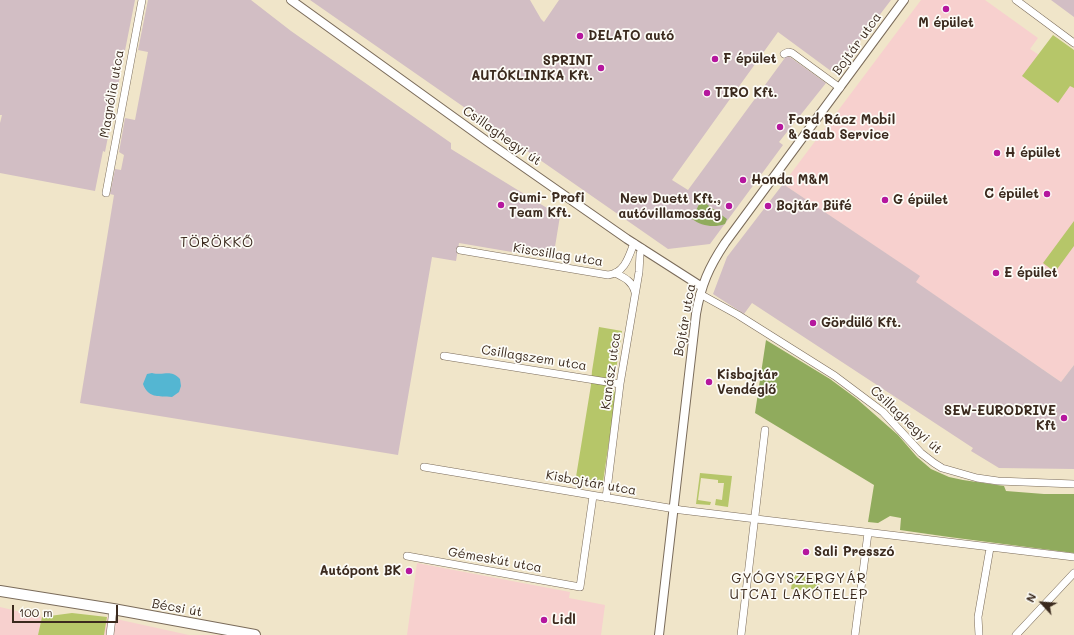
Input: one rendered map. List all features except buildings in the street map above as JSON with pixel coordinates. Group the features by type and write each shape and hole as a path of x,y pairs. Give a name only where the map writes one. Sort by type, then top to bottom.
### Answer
{"main road":[{"name":"Bécsi út","path":"0,591 113,609 255,635"}],"street":[{"name":"Magnólia utca","path":"106,193 142,0"},
{"name":"Csillaghegyi út","path":"291,0 488,142 701,290 835,376 883,412 921,453 942,468 977,478 998,481 1074,484"},
{"name":"Bojtár utca","path":"659,635 696,314 701,290 710,266 904,0"},
{"path":"1016,0 1074,43"},
{"path":"784,54 788,52 792,53 840,88"},
{"name":"Kiscsillag utca","path":"460,250 604,274 615,274 624,266 634,243"},
{"name":"Kanász utca","path":"606,498 620,384 642,248"},
{"path":"615,274 630,282 635,292"},
{"name":"Csillagszem utca","path":"444,356 620,384"},
{"path":"741,635 765,430"},
{"name":"Kisbojtár utca","path":"424,467 673,509 754,520 1074,557"},
{"name":"Gémeskút utca","path":"407,556 580,587 593,496"},
{"path":"855,635 868,533"},
{"path":"979,635 978,617 990,548"},
{"path":"1016,635 1074,573"},
{"path":"110,635 113,609"}],"shaded area":[{"path":"0,0 135,0 105,152 103,151 95,191 0,173 0,123 2,115 0,115"},
{"path":"148,0 251,0 291,31 451,143 451,149 560,216 553,259 459,243 456,261 432,257 398,455 80,403 114,195 110,194 115,169 121,170 124,155 119,152 125,118 135,120 148,52 138,50"},
{"path":"310,0 530,0 544,22 559,0 891,0 835,74 778,32 672,180 688,190 787,55 826,83 779,142 783,145 710,244 668,249"},
{"path":"921,0 985,0 1038,38 1030,49 1039,55 1074,65 1074,365 1061,382 915,282 919,276 783,184"},
{"path":"1051,0 1074,0 1074,17"},
{"path":"783,184 920,276 916,282 1061,382 1074,365 1074,469 999,468 971,451 973,448 752,303 744,314 713,294 727,257"},
{"path":"417,563 570,592 569,598 605,605 601,635 407,635"},
{"path":"0,607 42,617 38,635 0,635"},
{"path":"107,617 189,635 104,635"}],"green space":[{"path":"1053,35 1074,50 1074,88 1070,86 1058,103 1022,76"},
{"path":"701,200 727,219 725,224 708,226 692,219"},
{"path":"1074,221 1074,246 1055,272 1043,263"},
{"path":"599,327 622,331 613,389 616,394 603,482 599,488 596,489 575,483"},
{"path":"766,340 830,379 857,399 898,435 917,457 931,469 949,477 1004,486 1006,491 1044,494 1074,494 1074,553 900,530 901,518 890,516 878,523 868,522 874,485 755,413"},
{"path":"700,473 732,476 728,507 715,505 716,499 722,500 724,483 718,483 718,480 701,478 698,500 711,502 710,505 696,504"},
{"path":"793,575 820,578 818,592 791,589"},
{"path":"72,613 107,617 104,635 38,635 42,617"}],"water":[{"path":"170,373 176,376 180,379 181,386 179,392 172,397 158,396 148,392 143,384 147,374"}],"place":[{"name":"M épület","path":"946,9"},
{"name":"DELATO autó","path":"580,36"},
{"name":"F épület","path":"715,59"},
{"name":"SPRINT AUTÓKLINIKA Kft.","path":"601,68"},
{"name":"TIRO Kft.","path":"707,93"},
{"name":"Ford Rácz Mobil & Saab Service","path":"780,127"},
{"name":"H épület","path":"997,153"},
{"name":"Honda M&M","path":"743,180"},
{"name":"C épület","path":"1047,194"},
{"name":"G épület","path":"885,200"},
{"name":"Gumi- Profi Team Kft.","path":"501,205"},
{"name":"New Duett Kft., autóvillamosság","path":"729,206"},
{"name":"Bojtár Büfé","path":"768,206"},
{"name":"E épület","path":"996,273"},
{"name":"Gördülő Kft.","path":"813,323"},
{"name":"Kisbojtár Vendéglő","path":"709,382"},
{"name":"SEW-EURODRIVE Kft","path":"1064,418"},
{"name":"Sali Presszó","path":"806,552"},
{"name":"Autópont BK","path":"409,571"},
{"name":"Lidl","path":"544,620"}],"district":[{"name":"TÖRÖKKŐ","path":"217,243"},
{"name":"GYÓGYSZERGYÁR UTCAI LAKÓTELEP","path":"799,588"}]}
